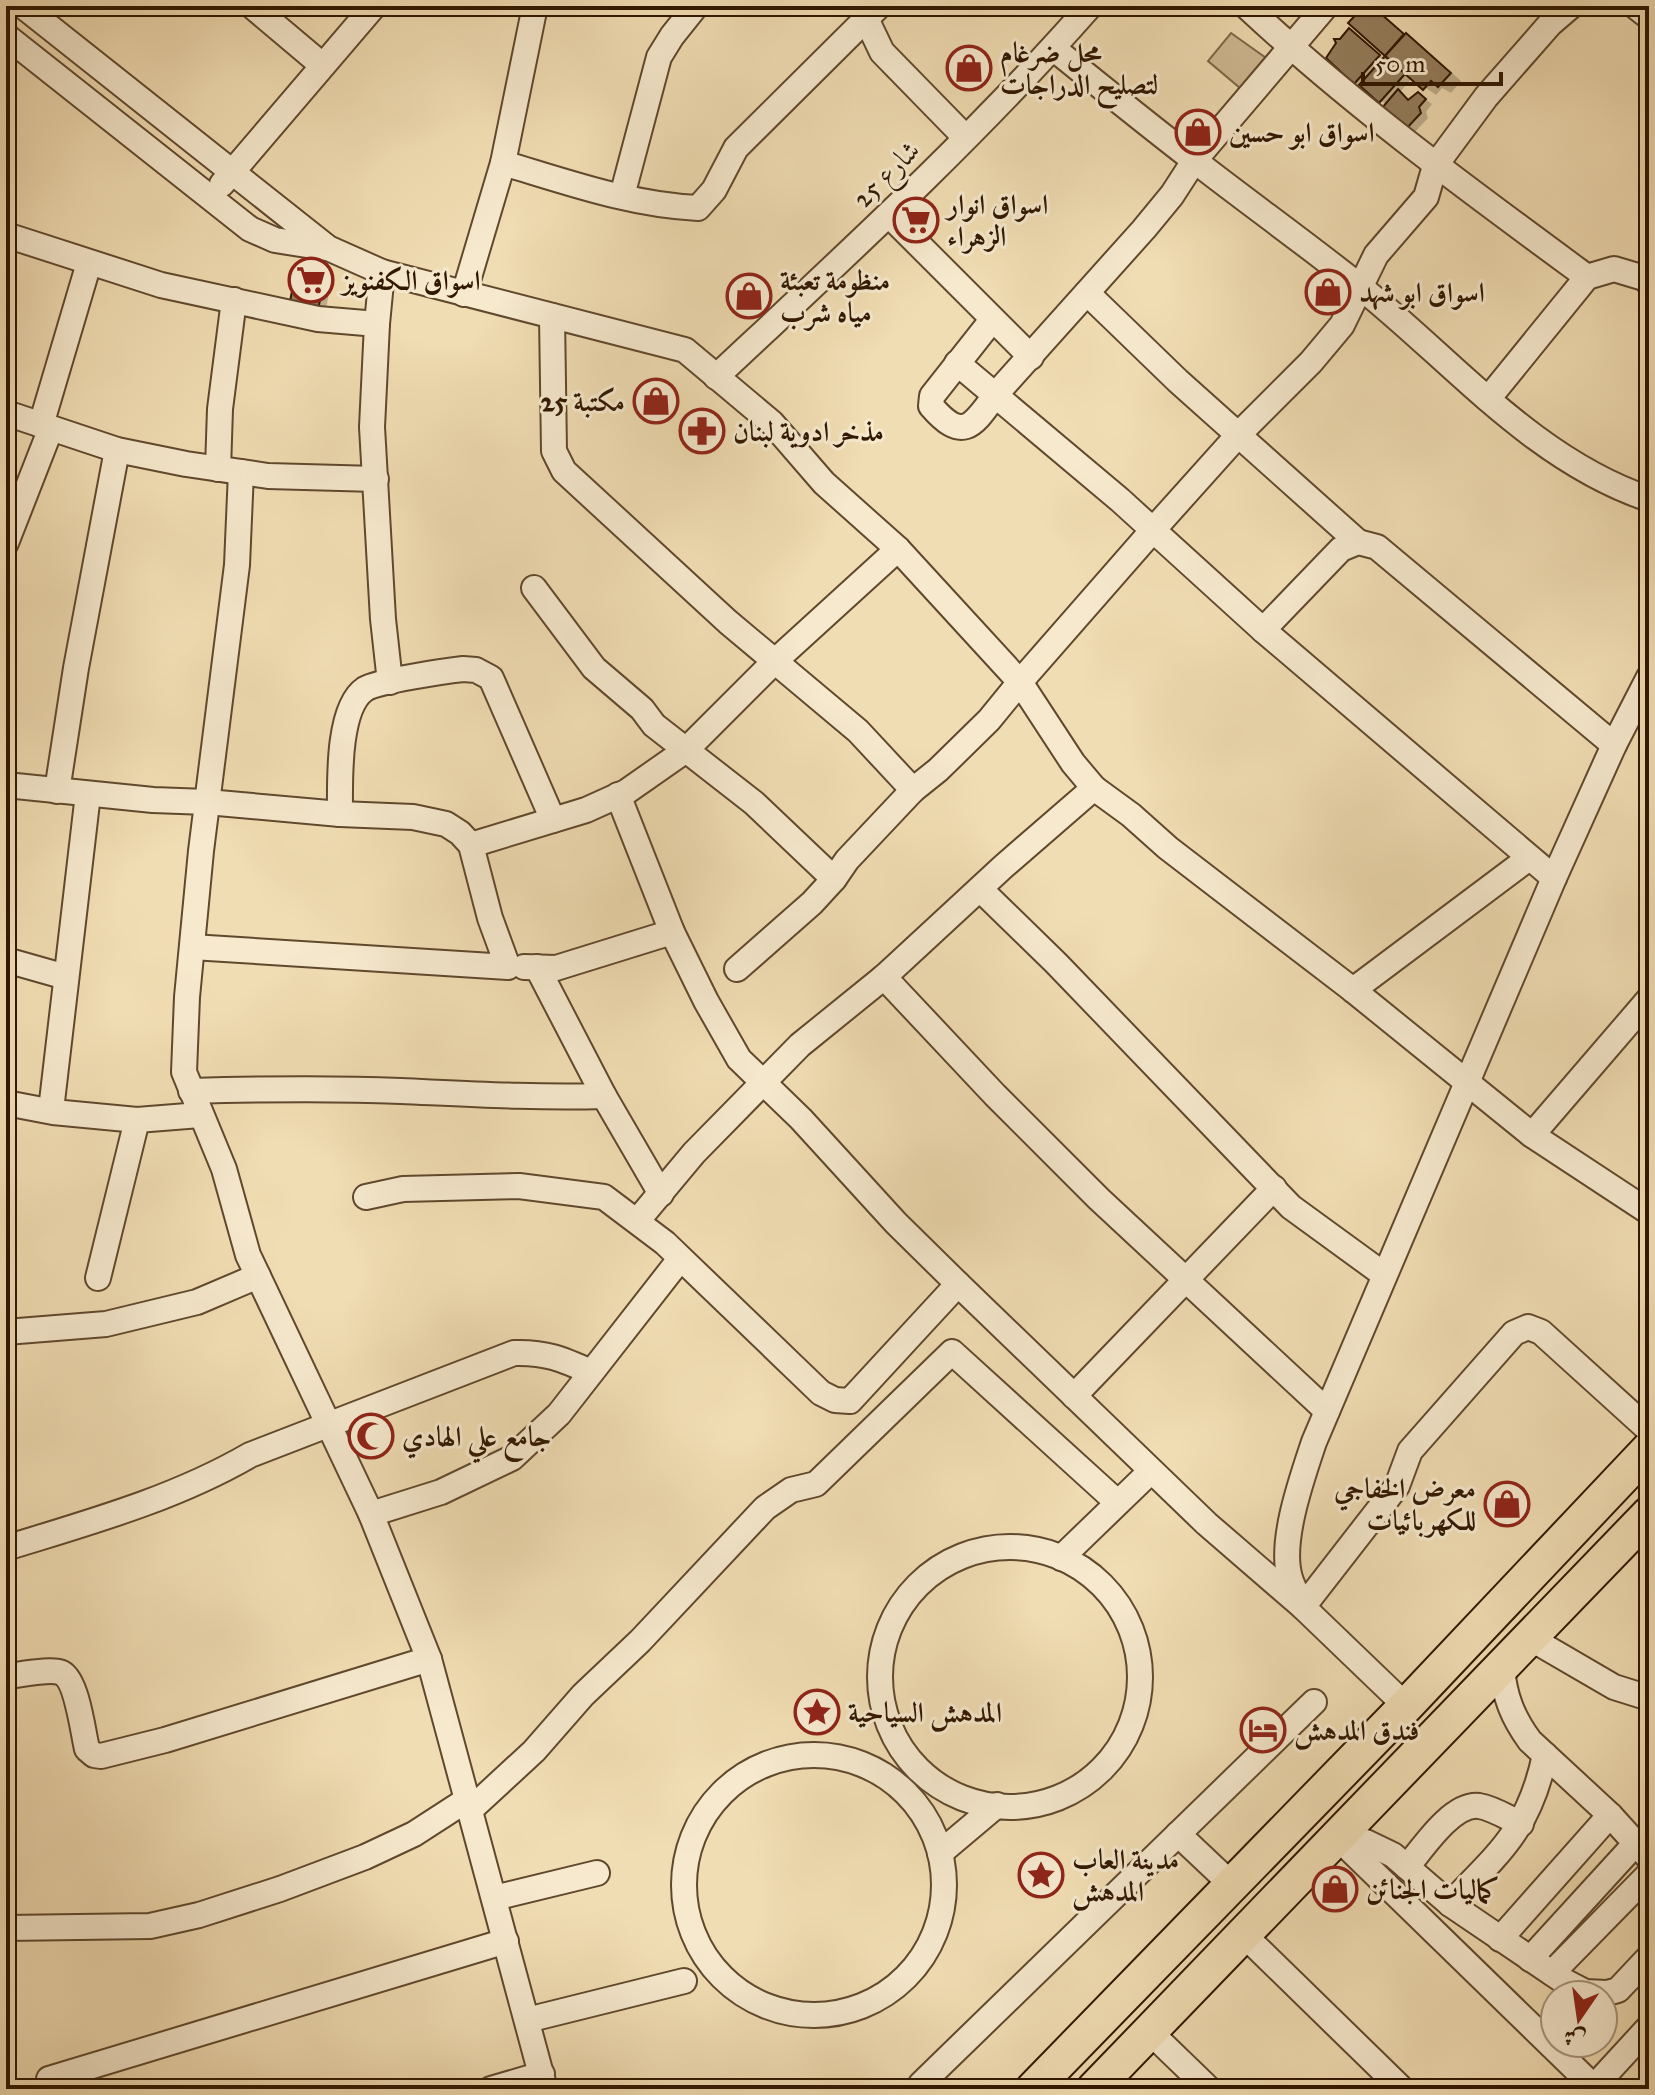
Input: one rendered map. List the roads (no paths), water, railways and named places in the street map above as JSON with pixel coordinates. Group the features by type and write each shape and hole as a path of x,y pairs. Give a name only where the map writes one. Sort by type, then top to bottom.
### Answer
{"highway":[{"path":"1033,2089 1406,1706 1649,1449"},
{"path":"1094,2089 1649,1514"}],"street":[{"path":"23,6 328,248 382,272 685,350 772,423 824,483 898,549 1020,682 1073,763 1094,788 1353,990 1532,1135 1649,1212"},
{"path":"252,6 322,65"},
{"path":"210,199 374,6"},
{"path":"464,294 503,163 535,6"},
{"path":"622,196 659,57 696,6"},
{"name":"شارع 25","path":"716,377 889,215 1053,48 1090,6"},
{"path":"1246,6 1435,166 1587,277"},
{"path":"992,320 932,396 931,406 955,427 965,429 974,424 996,394 1172,195 1194,161 1326,6"},
{"path":"737,969 812,903 847,860 913,790 989,720 1240,433 1319,353 1342,325 1376,255 1426,197 1435,166 1486,97 1550,24 1571,6"},
{"path":"1635,6 1649,17"},
{"path":"503,163 665,206 698,208 714,190 736,148 869,10 882,52 965,137"},
{"path":"6,36 250,229 275,240 328,248"},
{"path":"1053,48 1194,161 1360,287 1488,399 1570,463 1618,489 1649,499"},
{"path":"889,215 1031,357"},
{"path":"6,235 161,285 318,319 377,324"},
{"path":"6,543 46,426 89,263"},
{"path":"1488,399 1587,277 1614,269 1644,278 1649,283"},
{"path":"382,272 372,427 383,619 390,682"},
{"path":"1087,293 1178,381 1240,433 1358,542 1377,547 1614,745"},
{"path":"234,300 220,409 230,470 237,565 207,802 192,947 184,1072 224,1169 248,1255 371,1514 429,1659 544,2082 491,2089"},
{"path":"552,316 554,451 564,471 774,662 858,731 913,790"},
{"path":"957,363 1554,878"},
{"path":"6,413 117,450 283,476 376,479"},
{"path":"57,791 76,668 117,450"},
{"path":"1263,630 1341,549 1358,542"},
{"path":"471,845 586,810 618,795 686,750 774,662 898,549"},
{"path":"534,588 594,668 642,709 654,725 754,803 834,879"},
{"path":"340,814 347,714 361,691 375,684 463,669 476,670 491,678 553,820"},
{"path":"1303,1607 1289,1576 1289,1539 1302,1478 1383,1274 1554,878 1614,745 1649,677"},
{"path":"6,785 153,800 413,817 446,824 471,845 490,918 508,967"},
{"path":"638,1220 694,1153 800,1045 884,977 1094,788"},
{"path":"51,1110 88,794"},
{"path":"618,795 672,932 739,1059 958,1284 1151,1471 1303,1607 1406,1706"},
{"path":"1353,990 1529,858"},
{"path":"980,889 1056,963 1291,1207 1383,1274"},
{"path":"192,947 556,968 672,932"},
{"path":"6,960 66,977"},
{"path":"537,967 604,1096 661,1194"},
{"path":"884,977 1047,1148 1327,1411"},
{"path":"1532,1135 1649,999"},
{"path":"191,1091 277,1089 507,1097 604,1096"},
{"path":"7,1108 137,1120 200,1115"},
{"path":"98,1278 137,1120"},
{"path":"366,1197 403,1189 519,1186 604,1197 638,1220 821,1393 835,1400 850,1401 958,1284"},
{"path":"1074,1396 1274,1188"},
{"path":"371,1514 441,1492 512,1458 559,1414 680,1259"},
{"path":"6,1332 106,1324 197,1302 258,1276"},
{"path":"1303,1607 1397,1486 1410,1451 1514,1333 1528,1327 1541,1332 1649,1430"},
{"path":"6,1548 157,1499 211,1477 250,1455 514,1353 539,1352 591,1372"},
{"path":"6,1928 150,1926 199,1915 365,1857 467,1806 534,1751 583,1695 640,1641 765,1508 791,1490 816,1484 952,1352 1117,1502"},
{"path":"1061,1558 1151,1471"},
{"path":"1014,1547 1061,1558 1102,1585 1125,1616 1133,1634 1139,1662 1139,1692 1129,1729 1114,1754 1095,1775 1079,1787 1044,1802 1025,1806 997,1805 949,1792 918,1769 895,1738 887,1720 881,1691 880,1663 884,1643 899,1608 940,1567 976,1552 1014,1547"},
{"path":"1530,1638 1614,1687 1649,1698"},
{"path":"6,1676 53,1671 63,1673 72,1683 87,1749 101,1756 165,1740 429,1659"},
{"path":"1502,1667 1507,1699 1530,1741 1610,1815 1642,1851 1530,1959"},
{"path":"921,2084 1314,1702"},
{"path":"819,1755 875,1770 900,1788 924,1816 940,1853 944,1899 934,1937 925,1954 899,1983 867,2004 839,2012 810,2014 772,2007 737,1989 722,1976 699,1945 684,1890 687,1861 695,1833 704,1816 729,1787 762,1766 780,1760 819,1755"},
{"path":"1450,1904 1511,1840 1539,1782 1545,1755"},
{"path":"900,1788 918,1769"},
{"path":"940,1853 997,1805"},
{"path":"1407,1867 1452,1816 1468,1807 1487,1808 1521,1824"},
{"path":"1500,1939 1610,1815"},
{"path":"1178,1834 1232,1885"},
{"path":"1337,1837 1380,1848 1450,1904 1585,1992 1607,1993 1625,1984 1649,1957"},
{"path":"1337,1837 1594,2088 1649,2027"},
{"path":"494,1898 597,1873"},
{"path":"1552,1973 1649,1874"},
{"path":"1243,1934 1402,2089"},
{"path":"49,2079 506,1941"},
{"path":"527,2020 684,1981"},
{"path":"1149,2031 1209,2089"}],"place":[{"name":"محل ضرغام لتصليح الدراجات","path":"969,68"},
{"name":"اسواق ابو حسين","path":"1198,132"},
{"name":"اسواق انوار الزهراء","path":"916,220"},
{"name":"اسواق الكفنويز","path":"311,280"},
{"name":"اسواق ابو شهد","path":"1328,292"},
{"name":"منظومة تعبئة مياه شرب","path":"749,296"},
{"name":"مكتبة 25","path":"656,401"},
{"name":"مذخر ادوية لبنان","path":"702,431"},
{"name":"جامع علي الهادي","path":"371,1436"},
{"name":"معرض الخفاجي للكهربائيات","path":"1507,1504"},
{"name":"المدهش السياحية","path":"817,1712"},
{"name":"فندق المدهش","path":"1263,1730"},
{"name":"مدينة العاب المدهش","path":"1041,1875"},
{"name":"كماليات الجنائن","path":"1335,1889"}]}
